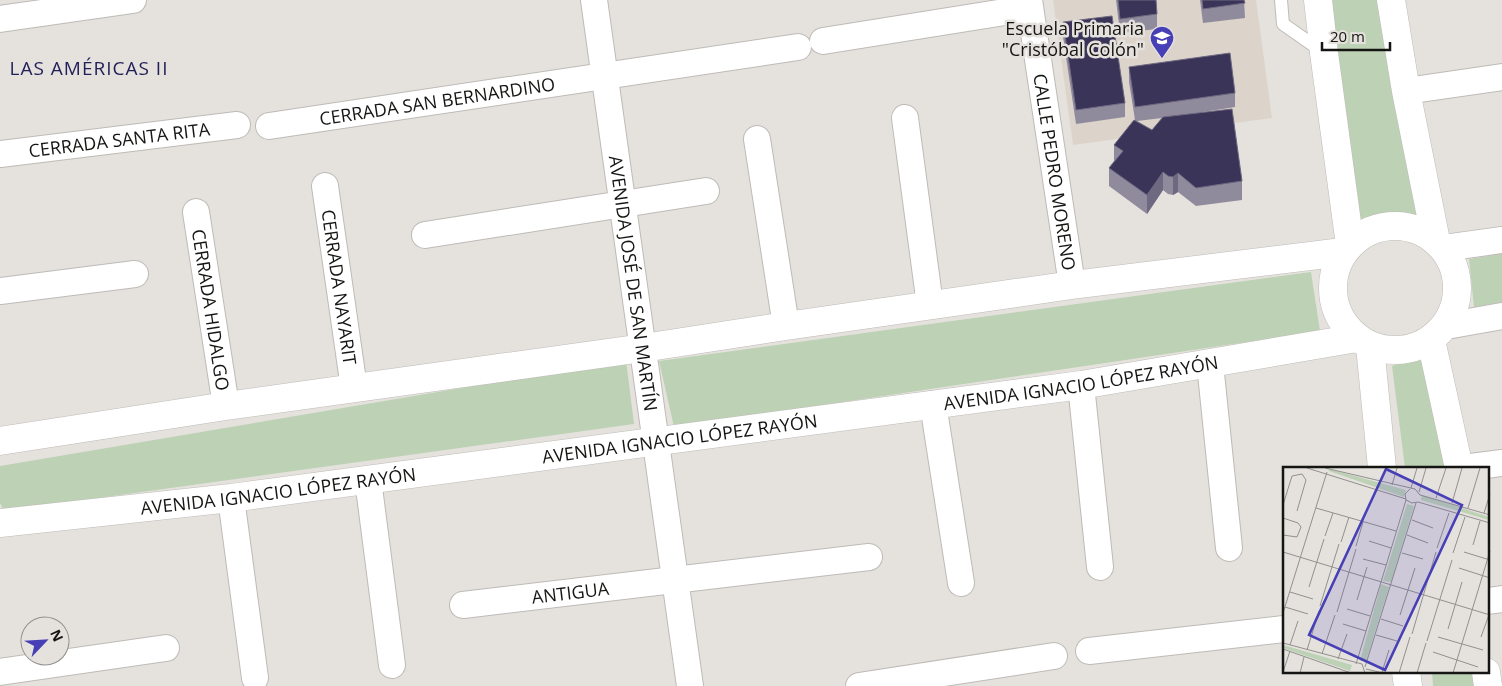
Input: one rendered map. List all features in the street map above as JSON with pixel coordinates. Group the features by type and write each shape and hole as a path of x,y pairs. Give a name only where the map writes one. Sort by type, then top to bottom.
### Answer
{"street":[{"path":"0,19 133,0"},
{"name":"AVENIDA JOSÉ DE SAN MARTÍN","path":"594,0 690,686"},
{"path":"1318,0 1347,248"},
{"path":"1391,0 1406,91 1440,245"},
{"path":"823,41 1030,4"},
{"name":"CALLE PEDRO MORENO","path":"1030,4 1072,285"},
{"name":"CERRADA SAN BERNARDINO","path":"269,126 798,47"},
{"path":"1406,91 1502,77"},
{"path":"904,118 930,306"},
{"name":"CERRADA SANTA RITA","path":"0,154 237,125"},
{"path":"757,138 786,326"},
{"name":"CERRADA NAYARIT","path":"325,186 354,388"},
{"path":"425,235 706,191"},
{"name":"CERRADA HIDALGO","path":"196,212 226,406"},
{"path":"1461,467 1438,333 1454,311 1458,295 1453,263 1440,245 1420,231 1387,222 1383,226 1365,233 1347,248 1335,270 1332,288 1335,307 1344,324 1364,342 1391,351 1412,349 1438,333 1502,316"},
{"path":"1440,245 1502,240"},
{"path":"0,441 226,406 643,348 1072,285 1347,248"},
{"path":"0,291 135,274"},
{"path":"1364,342 1382,467"},
{"name":"AVENIDA IGNACIO LÓPEZ RAYÓN","path":"0,523 230,498 368,480 1081,385 1364,342"},
{"path":"1210,364 1229,548"},
{"path":"1081,385 1100,567"},
{"path":"933,404 961,584"},
{"path":"1469,467 1502,463"},
{"path":"368,480 392,665"},
{"path":"230,498 256,678"},
{"name":"ANTIGUA","path":"464,604 868,557"},
{"path":"1090,651 1283,628"},
{"path":"0,672 166,648"},
{"path":"860,686 1054,656"}],"lane":[{"path":"1281,0 1283,24 1324,53"}],"shaded area":[{"name":"Escuela Primaria \"Cristóbal Colón\"","path":"1053,0 1256,0 1272,118 1073,145"}],"green space":[{"path":"1328,0 1380,0 1417,217 1386,217 1359,226"},
{"path":"1502,254 1502,302 1474,307 1469,259"},
{"path":"1311,272 1320,331 674,427 659,361"},
{"path":"1434,353 1449,467 1405,467 1392,366"},
{"path":"626,360 634,424 4,511 0,503 0,466"},
{"path":"1432,674 1476,674 1477,686 1433,686"}],"building":[{"path":"1118,0 1156,0 1157,14 1120,19"},
{"path":"1202,0 1244,0 1245,3 1203,9"},
{"path":"1112,16 1125,103 1076,110 1063,22"},
{"path":"1230,53 1235,93 1135,107 1129,67"},
{"path":"1232,109 1242,181 1196,188 1178,173 1173,177 1163,172 1147,195 1109,168 1123,151 1114,145 1134,120 1152,130 1163,117"}],"place":[{"name":"Escuela Primaria \"Cristóbal Colón\"","path":"1162,59"}],"district":[{"name":"LAS AMÉRICAS II","path":"89,68"}]}
